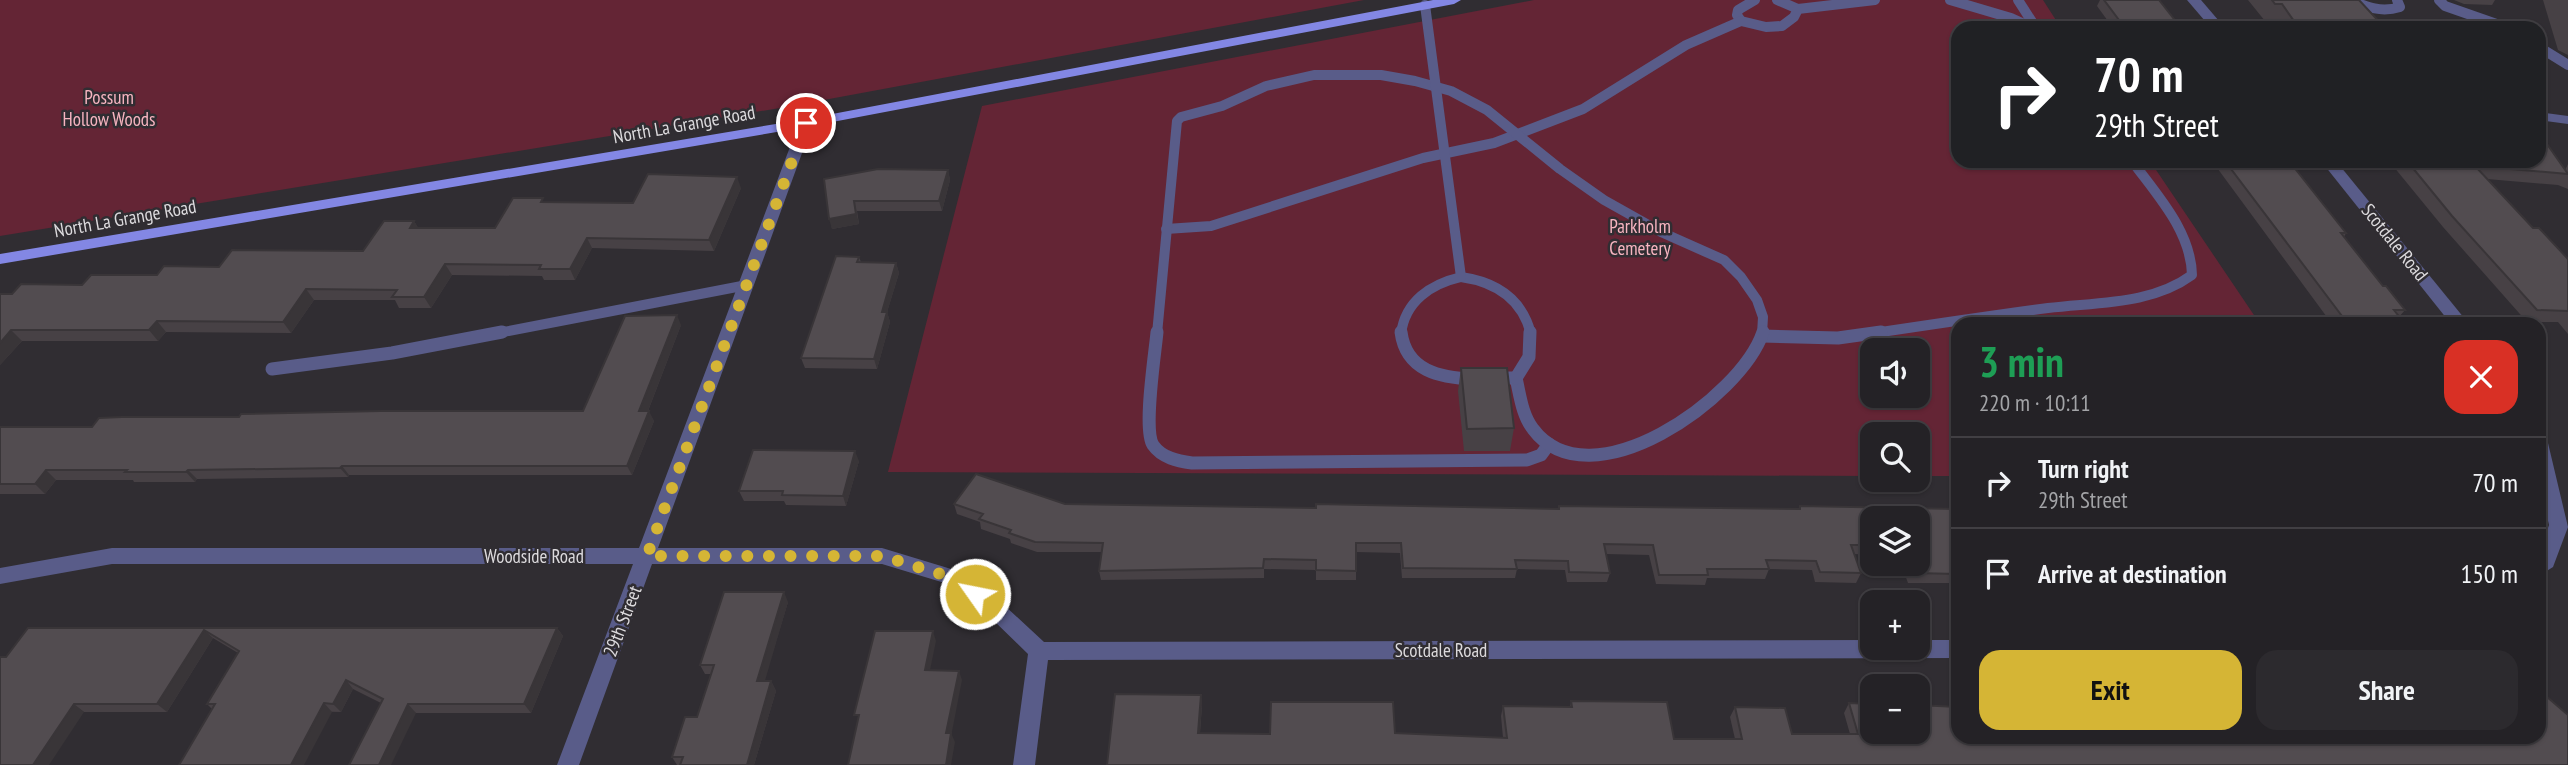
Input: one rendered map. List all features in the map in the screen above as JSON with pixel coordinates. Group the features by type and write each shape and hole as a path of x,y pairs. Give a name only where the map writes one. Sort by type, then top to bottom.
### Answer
{"main road":[{"name":"North La Grange Road","path":"0,259 806,123 1454,0"}],"street":[{"path":"2194,0 2212,21"},
{"path":"2546,117 2568,120"},
{"name":"29th Street","path":"568,765 806,123"},
{"name":"Scotdale Road","path":"2334,168 2455,317"},
{"path":"2546,466 2564,526 2546,561"},
{"name":"Woodside Road","path":"0,576 112,556 882,556 954,578 997,611 1039,651"},
{"name":"Scotdale Road","path":"1039,651 1951,649"},
{"path":"1024,765 1039,651"}],"lane":[{"path":"1755,0 1738,10 1737,16 1741,21 1756,27 1782,26 1796,17 1798,9"},
{"path":"1777,0 1798,9 1875,0"},
{"path":"1951,0 2018,21"},
{"path":"2018,0 2030,21"},
{"path":"2350,0 2370,9 2389,12 2400,7 2397,0"},
{"path":"2442,3 2490,21"},
{"path":"1425,5 1461,277"},
{"path":"1166,229 1211,226 1423,158 1474,149 1518,134 1583,109 1686,45 1741,21"},
{"path":"2546,51 2568,65"},
{"path":"1516,378 1534,432 1549,444 1567,452 1588,455 1612,453 1638,446 1702,409 1729,385 1762,336 1764,316 1742,277 1718,256 1670,237 1599,197 1483,107 1436,86 1377,75 1321,75 1269,85 1223,106 1181,117 1175,126 1148,433 1151,445 1160,455 1174,461 1192,463 1527,460 1541,455 1549,444"},
{"path":"1990,317 2128,300 2174,288 2192,275 2194,264 2183,237 2137,168"},
{"path":"1461,277 1479,279 1504,291 1523,313 1530,329 1532,350 1528,367 1516,378 1458,379 1423,370 1408,355 1402,332 1405,315 1413,302 1435,284 1461,277"},
{"path":"272,369 392,353 747,285"},
{"path":"1762,336 1810,339 1862,336 1951,323"}],"green space":[{"name":"Possum Hollow Woods","path":"0,0 1364,0 786,107 0,236"},
{"name":"Parkholm Cemetery","path":"1534,0 2043,0 2056,21 1951,21 1951,168 2155,168 2255,317 1951,317 1951,476 1930,476 1930,422 1860,422 1860,476 888,472 982,106"}],"building":[{"path":"2104,0 2159,0 2176,21 2120,21"},
{"path":"2272,0 2359,0 2378,21 2294,21 2282,4 2275,4"},
{"path":"2546,143 2568,174 2498,168 2546,168"},
{"path":"2230,168 2295,168 2346,233 2341,233 2405,310 2394,310 2400,317 2343,317"},
{"path":"2413,168 2477,168 2533,228 2539,228 2568,259 2568,311 2537,310"},
{"path":"878,169 948,170 939,201 854,201 856,214 829,219 824,179"},
{"path":"648,174 737,177 709,240 587,238 570,269 539,269 541,265 445,264 424,297 392,297 397,290 306,289 283,322 157,321 149,330 11,330 0,343 0,294 12,294 21,284 82,285 91,275 157,275 164,266 219,267 232,250 363,251 384,221 414,221 410,228 495,228 513,198 543,198 541,202 633,203"},
{"path":"836,256 859,257 857,262 896,263 882,312 887,312 874,359 801,358"},
{"path":"677,315 639,411 649,411 627,466 342,466 186,472 46,470 35,484 0,484 0,427 92,427 99,418 122,417 239,417 241,414 381,411 583,411 625,316"},
{"path":"1461,368 1507,368 1514,428 1467,429"},
{"path":"753,450 855,451 843,496 782,495 783,491 739,491"},
{"path":"976,474 1065,504 1316,508 1316,504 1559,509 1559,506 1860,507 1860,545 1851,545 1860,573 1820,572 1816,561 1766,560 1769,569 1707,569 1708,575 1659,575 1653,545 1604,544 1610,573 1569,572 1568,561 1515,560 1517,569 1403,568 1401,543 1356,543 1356,571 1316,570 1316,560 1264,559 1263,568 1099,571 1103,543 1035,542 979,519 983,514 954,504"},
{"path":"1930,508 1951,509 1951,574 1930,573"},
{"path":"724,592 784,592 757,681 771,681 747,765 680,765 683,757 672,757 685,717 697,717 714,665 700,665"},
{"path":"28,628 557,628 524,704 408,704 379,765 349,765 383,699 346,680 333,704 324,703 291,765 179,765 215,704 207,704 239,651 204,630 157,704 74,704 33,765 0,765 0,657 6,657"},
{"path":"875,631 933,631 925,670 959,671 946,733 951,733 946,765 848,765 859,715 854,715"},
{"path":"1115,694 1201,695 1198,733 1270,734 1271,702 1393,702 1395,733 1507,738 1503,706 1572,707 1571,701 1667,702 1674,739 1742,739 1735,707 1785,708 1792,734 1858,734 1849,703 1860,703 1860,744 1930,744 1930,706 1951,707 1951,744 2546,744 2546,696 2568,715 2568,765 1107,765"}],"route":[{"path":"806,123 647,556 882,556 954,578 975,594"}]}
